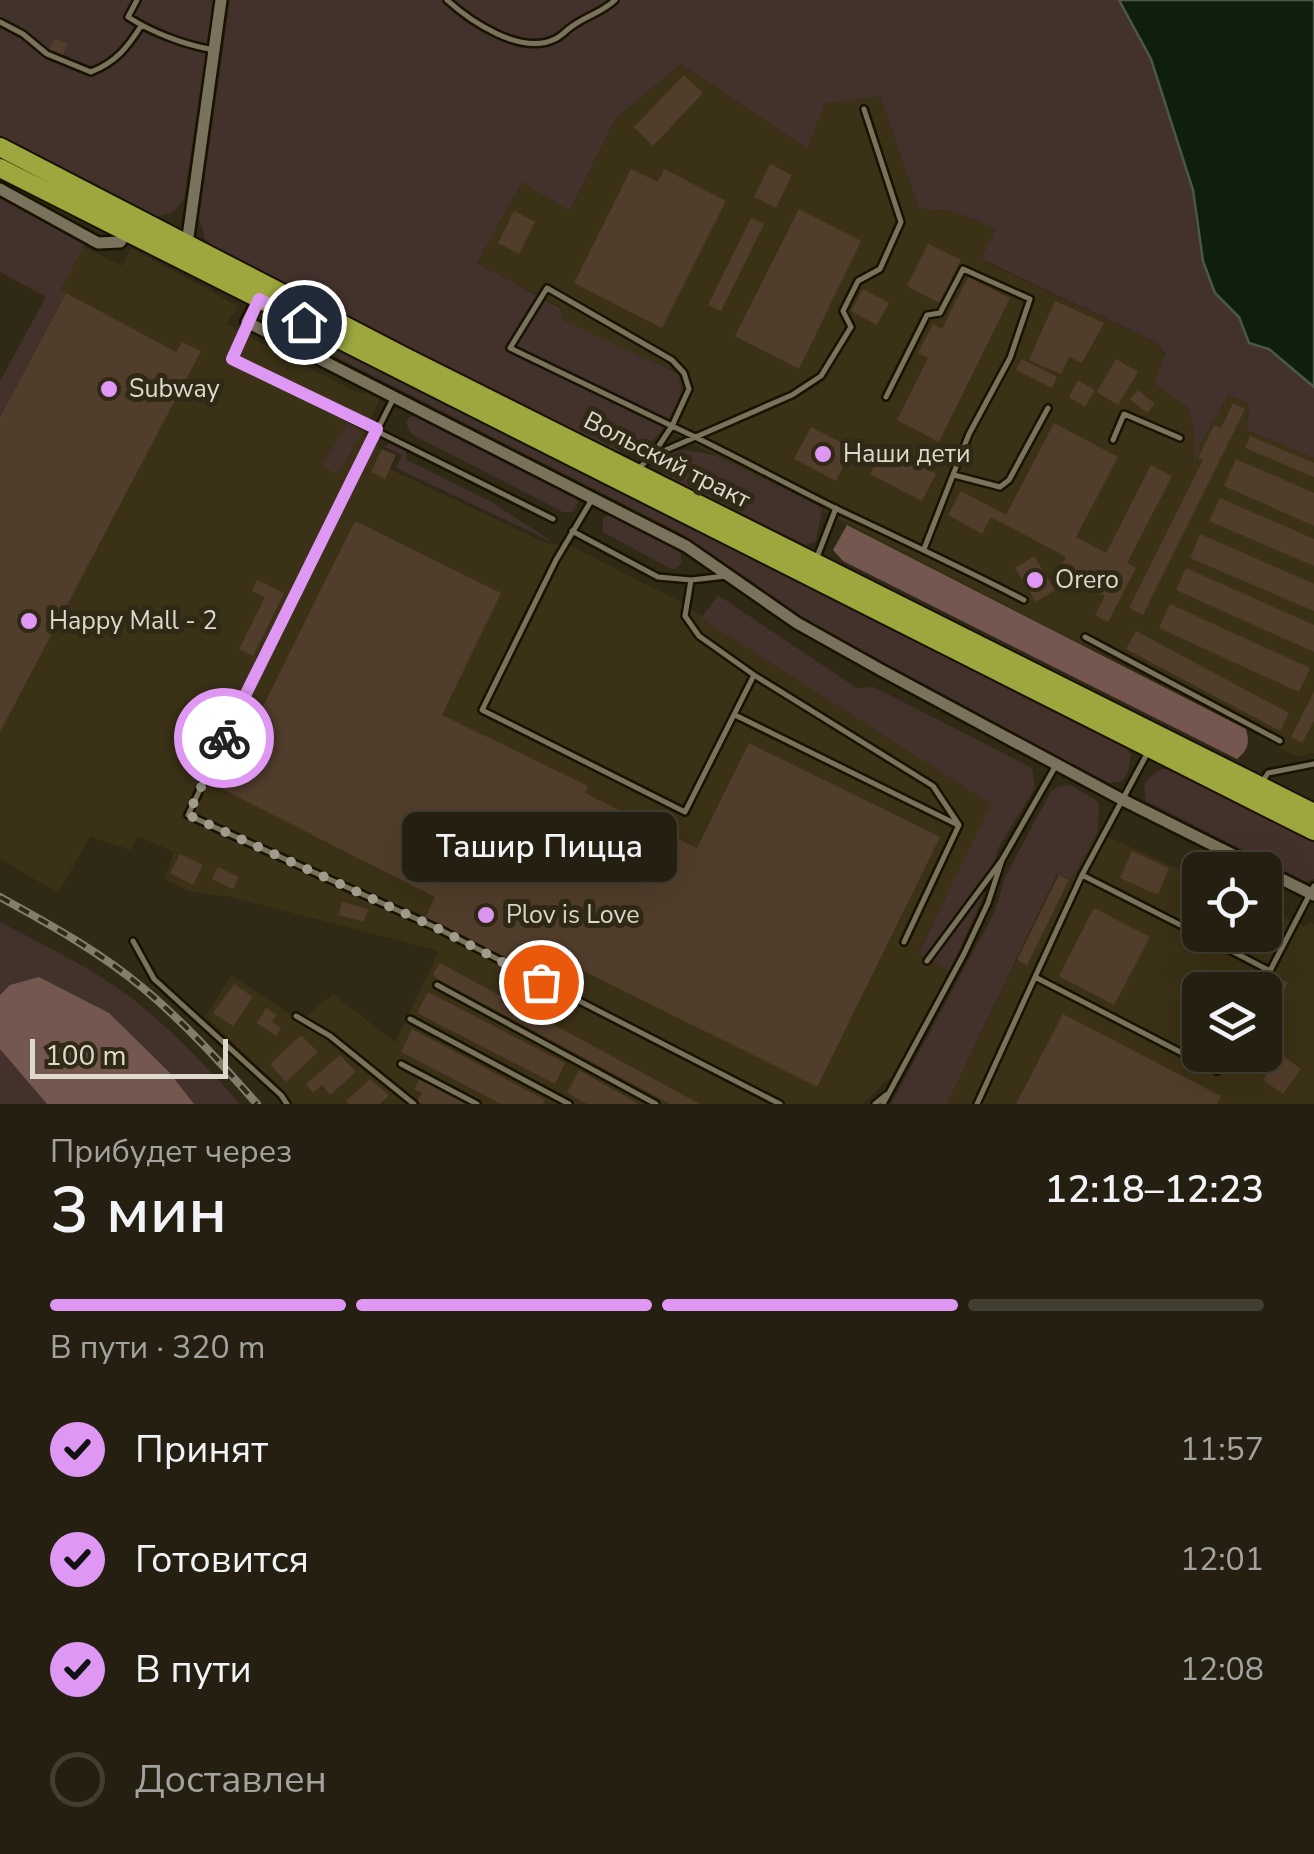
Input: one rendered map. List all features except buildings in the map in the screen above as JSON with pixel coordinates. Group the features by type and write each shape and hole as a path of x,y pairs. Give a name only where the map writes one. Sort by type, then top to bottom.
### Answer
{"main road":[{"name":"Вольский тракт","path":"0,146 407,358 815,563 1264,780 1314,814"},
{"name":"Вольский тракт","path":"0,168 1314,831"}],"street":[{"path":"187,244 222,0"},
{"path":"0,189 98,243 120,242 128,232"},
{"path":"259,299 248,322 686,546 796,623 1121,799 1228,852"},
{"path":"1282,878 1313,891"}],"lane":[{"path":"136,0 128,17 141,26 214,50"},
{"path":"447,0 471,22 508,38 536,44 552,41 615,0"},
{"path":"0,22 23,34 47,54 91,72 118,57 141,26"},
{"path":"652,456 792,395 821,376 851,326 843,311 858,281 880,269 902,222 864,109"},
{"path":"886,397 928,315 940,312 963,269 1030,300 1010,358 970,434 924,549"},
{"path":"636,470 652,456 672,426 690,388 684,373 672,360 547,288 510,348 672,426 697,438 836,508 924,549 1024,600"},
{"path":"248,322 232,359 553,519"},
{"path":"395,396 264,654 188,815 439,929 780,1104"},
{"path":"954,475 1000,487 1008,480 1048,408"},
{"path":"1114,440 1124,414 1180,438"},
{"path":"593,497 572,530 482,710 685,812 754,675"},
{"path":"815,563 836,508"},
{"path":"572,530 658,577 690,580 726,576"},
{"path":"690,580 686,616 699,636 754,675 933,786 959,825"},
{"path":"1085,637 1280,741"},
{"path":"735,715 959,825"},
{"path":"977,1104 1082,875 1149,749"},
{"path":"1264,780 1314,764"},
{"path":"927,960 1002,860 1057,765"},
{"path":"904,942 959,825"},
{"path":"883,1104 964,954 1002,860"},
{"path":"1082,875 1182,926"},
{"path":"1234,952 1270,970 1313,891"},
{"path":"134,940 154,979 287,1104"},
{"path":"1036,977 1182,1052"},
{"path":"437,985 656,1104"},
{"path":"296,1016 330,1036 414,1104"},
{"path":"410,1019 569,1104"},
{"path":"402,1064 476,1104"},
{"path":"875,1104 893,1090"}],"shaded area":[{"path":"0,0 214,0 184,199 174,211 150,217 0,140"},
{"path":"230,0 1119,0 1151,59 1193,190 1196,228 1215,293 1239,317 1249,343 1269,349 1314,387 1314,458 1247,430 1249,404 1228,395 1200,445 1195,467 1195,434 1188,407 1155,384 1165,354 1158,343 981,259 996,229 954,211 919,209 880,96 825,103 807,148 681,64 616,118 570,211 522,182 477,263 560,308 563,320 677,373 682,392 659,435 642,447 614,451 215,250 205,239 199,218"},
{"path":"1119,0 1314,0 1314,387 1269,349 1249,343 1239,317 1215,293 1203,261 1193,190 1151,59"},
{"path":"681,64 806,147 825,102 880,96 919,209 954,211 996,229 981,260 1158,343 1188,407 1195,434 1195,461 1228,395 1249,403 1247,430 1314,458 1314,753 1297,757 1118,659 1081,644 664,429 682,392 673,369 659,367 563,320 560,307 477,263 522,182 571,210 616,118"},
{"path":"0,198 86,242 60,290 65,293 0,417 0,381 46,297 0,272"},
{"path":"65,237 122,266 131,248 238,306 227,323 237,330 358,393 371,392 380,397 363,436 382,449 390,469 548,544 569,545 677,600 992,804 918,953 950,971 898,1071 862,1104 289,1104 274,1082 206,1016 231,975 300,1021 333,994 395,1042 439,951 231,897 190,892 164,879 174,852 138,836 131,850 90,837 58,893 0,859 0,417 59,303 39,293"},
{"path":"311,334 1127,749 1131,755 1128,772 1122,781 1109,783 889,671 680,533 307,342"},
{"path":"418,415 574,494 578,502 572,512 563,512 411,434 406,423 409,417"},
{"path":"348,423 362,433 337,475 322,465"},
{"path":"392,441 405,446 407,460 490,501 554,543 396,468 402,455 385,447"},
{"path":"687,450 714,455 818,506 822,511 816,541 806,545 666,477 661,470 662,456"},
{"path":"613,515 680,550 682,563 675,569 669,568 603,532 603,517"},
{"path":"847,525 1246,729 1246,749 1237,759 843,561 833,550"},
{"path":"718,595 857,688 874,687 1032,768 1035,788 999,847 981,902 950,971 918,954 991,804 701,618"},
{"path":"1169,768 1314,842 1314,879 1306,882 1282,870 1282,852 1247,852 1146,801 1144,786 1157,772"},
{"path":"1071,785 1099,802 1098,832 1071,879 1057,874 947,1104 891,1104 995,911 1005,877 1051,791"},
{"path":"1098,832 1182,871 1182,952 1282,952 1282,916 1306,927 1314,924 1314,1104 947,1104 1058,874 1071,879"},
{"path":"0,922 86,968 134,1000 240,1104 0,1104"},
{"path":"39,977 109,1013 169,1072 194,1104 47,1104 0,1049 0,995 10,985"}],"railway":[{"path":"0,897 127,975 188,1029 257,1104"}],"way so far":[{"path":"224,738 188,815 439,929 541,982"}],"place":[{"name":"Subway","path":"109,389"},
{"name":"Наши дети","path":"823,454"},
{"name":"Orero","path":"1035,580"},
{"name":"Happy Mall - 2","path":"29,621"},
{"name":"Plov is Love","path":"486,915"},
{"name":"Ташир Пицца","path":"541,982"}],"route":[{"path":"224,738 377,429 232,359 259,299 304,322"}]}
